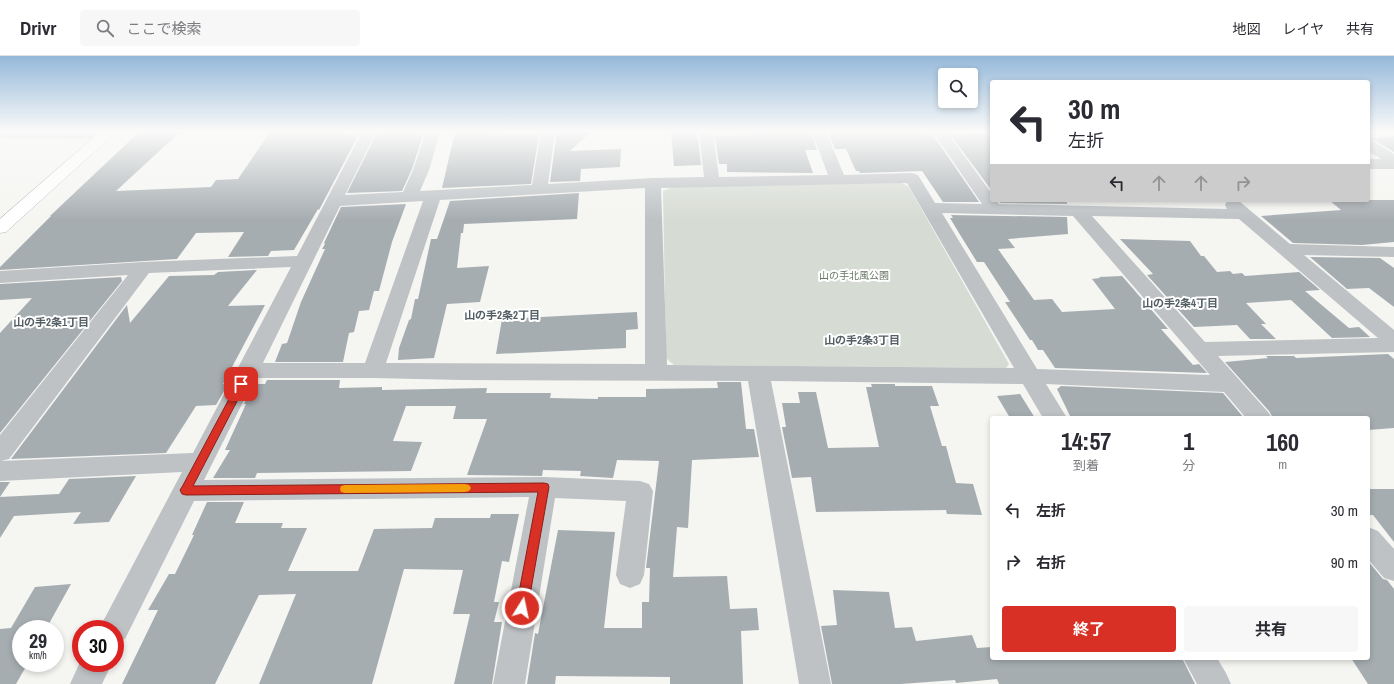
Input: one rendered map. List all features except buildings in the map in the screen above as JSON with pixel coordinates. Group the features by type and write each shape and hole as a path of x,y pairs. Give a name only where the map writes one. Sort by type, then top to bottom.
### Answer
{"main road":[{"path":"0,227 75,161"}],"street":[{"path":"119,620 248,371 354,161"},
{"path":"409,197 424,161"},
{"path":"539,189 543,161"},
{"path":"710,161 712,181"},
{"path":"831,161 838,180"},
{"path":"961,161 995,210"},
{"path":"1370,164 1394,164"},
{"path":"334,201 653,183 912,178 1054,416"},
{"path":"653,183 656,372"},
{"path":"373,370 433,195"},
{"path":"1229,202 1394,341"},
{"path":"930,208 1244,214"},
{"path":"1078,211 1258,416"},
{"path":"1286,249 1394,252"},
{"path":"0,277 143,268 304,261"},
{"path":"0,452 143,268"},
{"path":"1199,349 1394,345"},
{"path":"248,371 373,370 1030,376 1230,384"},
{"path":"758,373 815,684"},
{"path":"0,471 200,462"},
{"path":"186,490 544,487 640,491 630,575"},
{"path":"509,684 544,487"},
{"path":"1370,542 1394,569"},
{"path":"1200,660 1215,684"},
{"path":"86,684 92,672"}],"green space":[{"name":"山の手北風公園","path":"902,183 909,187 1009,364 1006,368 674,365 666,358 663,191 673,187"}],"slow traffic":[{"path":"345,489 465,488"}],"district":[{"name":"山の手2条4丁目","path":"1180,303"},
{"name":"山の手2条2丁目","path":"502,315"},
{"name":"山の手2条1丁目","path":"51,322"},
{"name":"山の手2条3丁目","path":"862,340"}],"route":[{"path":"241,384 186,490 544,487 522,608"}]}
